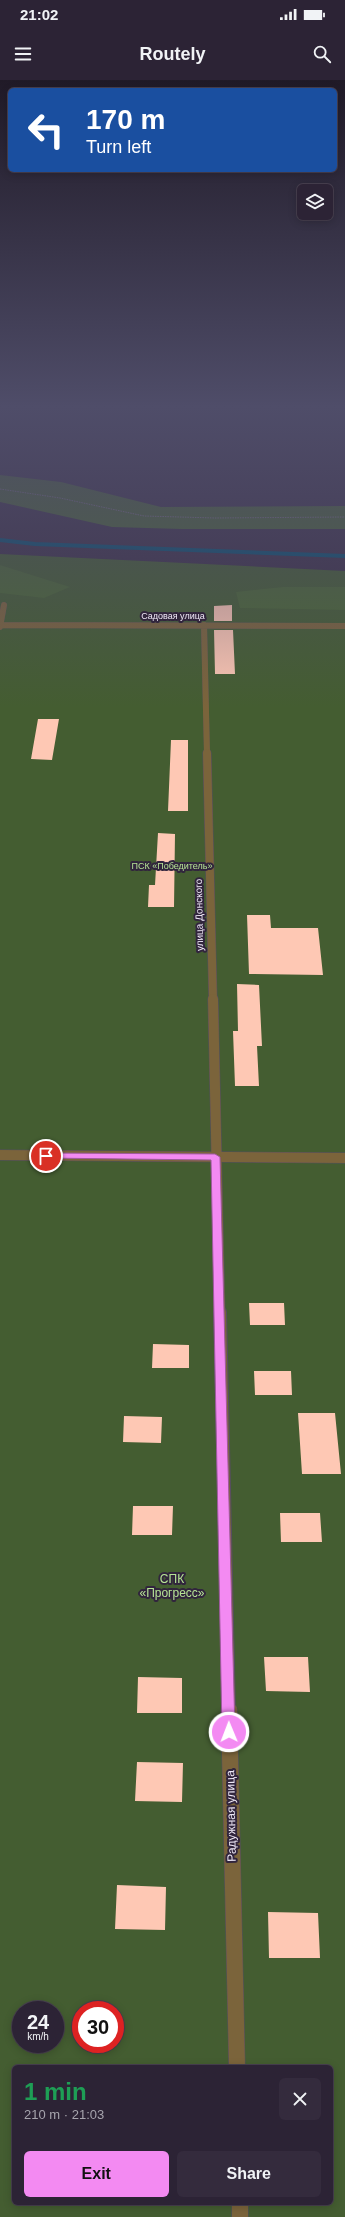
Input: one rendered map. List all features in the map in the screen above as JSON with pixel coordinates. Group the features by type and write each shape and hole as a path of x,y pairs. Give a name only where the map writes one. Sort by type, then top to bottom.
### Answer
{"street":[{"path":"0,626 4,605"},
{"name":"улица Донского","path":"204,625 215,1157"},
{"name":"Садовая улица","path":"0,626 345,626"},
{"path":"0,1156 345,1158"},
{"name":"Радужная улица","path":"215,1157 237,2065"},
{"path":"240,2205 240,2217"}],"path":[{"path":"110,509 144,516 215,518 345,517"}],"green space":[{"path":"30,509 345,509 345,529 181,529 112,527"},
{"name":"СПК «Прогресс»","path":"0,554 345,571 345,2217 0,2217"},
{"path":"0,565 70,587 44,598 0,593"},
{"path":"283,587 345,587 345,610 240,608 236,592"}],"building":[{"path":"232,605 232,621 214,621 214,606"},
{"path":"214,630 233,630 235,674 215,674"},
{"path":"38,719 59,719 52,760 31,759"},
{"path":"171,740 188,740 188,811 168,811"},
{"path":"158,833 175,834 174,907 148,907 149,885 155,885"},
{"path":"247,915 270,915 271,928 318,928 323,975 249,974"},
{"path":"237,984 259,985 262,1046 257,1046 259,1086 235,1086 233,1031 238,1031"},
{"path":"249,1303 284,1303 285,1325 250,1325"},
{"path":"153,1344 189,1345 189,1368 152,1368"},
{"path":"254,1371 291,1371 292,1395 255,1395"},
{"path":"298,1413 335,1413 341,1474 302,1474"},
{"path":"124,1416 162,1417 161,1443 123,1442"},
{"path":"133,1506 173,1506 172,1535 132,1535"},
{"path":"280,1513 320,1513 322,1542 281,1542"},
{"path":"264,1657 308,1657 310,1692 266,1691"},
{"path":"138,1677 182,1678 182,1713 137,1713"},
{"path":"137,1762 183,1763 182,1802 135,1801"},
{"path":"117,1885 166,1887 165,1930 115,1929"},
{"path":"268,1912 318,1913 320,1958 269,1958"}],"waterway":[{"path":"0,540 35,544 345,556"}],"route":[{"path":"46,1156 215,1157 229,1732"}],"park label":[{"name":"ПСК «Победитель»","path":"172,866"}]}
